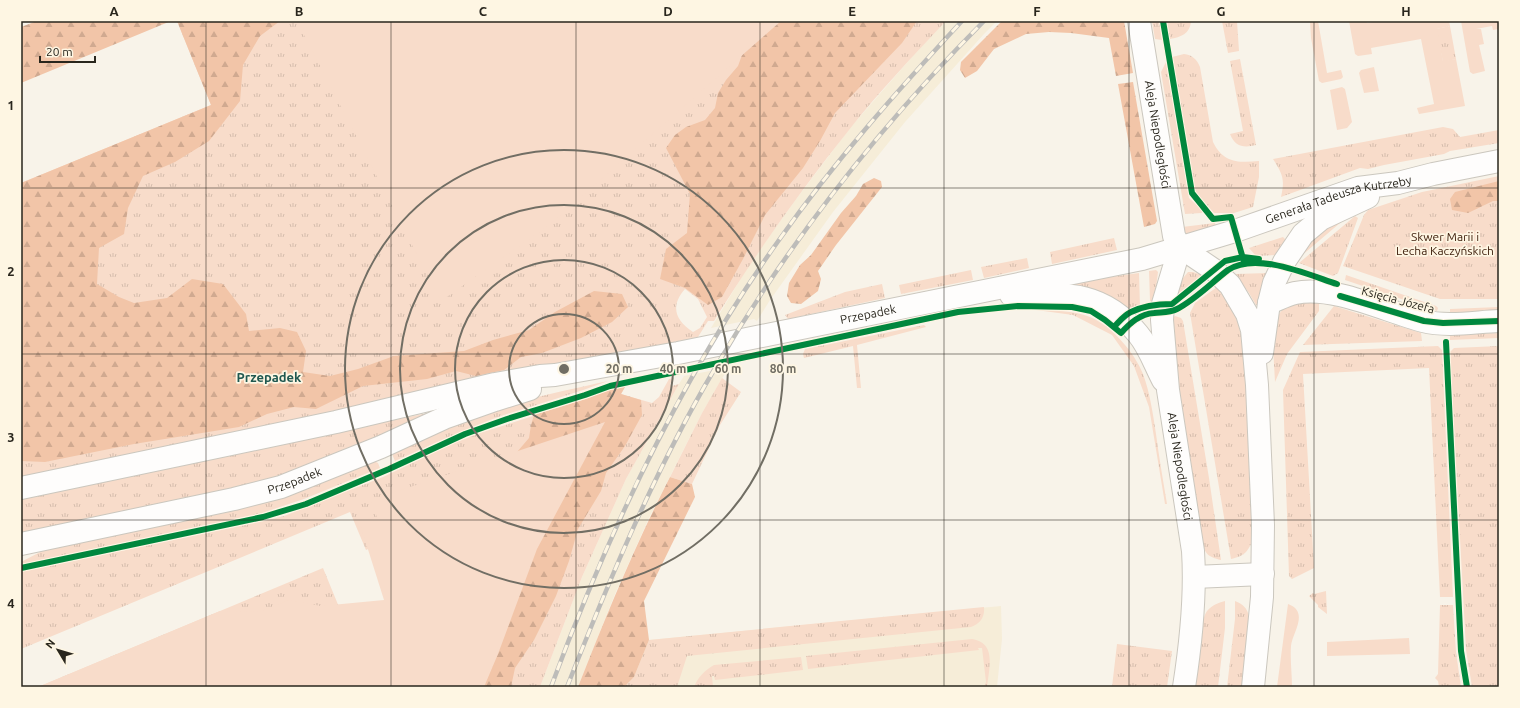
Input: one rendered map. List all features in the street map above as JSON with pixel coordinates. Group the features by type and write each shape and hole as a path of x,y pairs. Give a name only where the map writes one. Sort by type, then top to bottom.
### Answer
{"street":[{"name":"Aleja Niepodległości","path":"1139,21 1171,222 1174,236 1180,247 1162,304 1162,320 1168,390 1193,551 1193,617 1184,687"},
{"name":"Generała Tadeusza Kutrzeby","path":"1180,247 1358,188 1398,183 1432,174 1499,161"},
{"path":"1257,384 1269,303 1274,283 1281,266 1303,234 1321,219 1398,183"},
{"name":"Przepadek","path":"21,488 336,422 495,384 540,376 555,375 686,351 1142,259 1180,247"},
{"path":"1180,247 1221,276 1235,292 1248,314 1252,330 1257,384 1262,484 1263,574 1260,632 1253,687"},
{"name":"Księcia Józefa","path":"1269,303 1295,293 1317,292 1362,302 1424,321 1443,323 1499,321"},
{"path":"956,296 1072,296 1090,299 1105,305 1123,319 1138,334 1168,390"},
{"name":"Przepadek","path":"21,544 234,499 281,487 374,450 450,416 530,389 555,375"},
{"path":"1194,577 1263,574"}],"shaded area":[{"path":"946,21 997,21 905,122 833,212 770,300 757,321 754,319 711,328 750,263 850,128 912,57"},
{"path":"725,368 727,370 702,413 649,518 615,594 578,687 540,687 582,577 626,479 679,384 684,376"},
{"path":"1001,606 1002,639 997,687 624,687 634,677 649,640"}],"green space":[{"path":"37,21 171,21 21,83 21,27"},
{"path":"177,21 946,21 860,116 778,224 714,321 708,321 698,337 21,478 21,183 211,105","holes":["685,289 698,299 707,317 700,328 693,332 682,323 676,307 677,301"]},
{"path":"177,21 280,21 260,36 243,65 240,101 209,141 175,162 143,176 128,208 124,234 99,248 97,284 119,297 134,303 167,298 192,279 223,284 246,314 249,331 280,328 297,332 306,351 303,372 330,376 358,369 394,356 464,351 493,340 529,330 555,312 594,291 622,294 628,307 612,322 581,338 542,353 521,357 504,370 476,376 456,371 427,379 363,386 316,409 294,407 267,414 239,427 134,444 45,462 21,461 21,183 211,105"},
{"path":"297,21 781,21 548,226 441,301"},
{"path":"769,21 917,21 902,43 835,113 803,168 765,215 722,297 708,305 685,288 660,279 666,249 687,233 690,194 666,148 675,135 686,127 705,120 715,108 718,93 726,80 738,66 742,55"},
{"path":"1002,21 1124,21 1133,73 1116,76 1109,38 1049,32 1026,34 994,49 977,71 965,78 960,70 961,62"},
{"path":"1152,21 1159,21 1162,40 1155,39"},
{"path":"1167,21 1191,21 1187,32 1170,39"},
{"path":"1222,21 1237,21 1239,51 1228,53"},
{"path":"1310,21 1318,21 1327,73 1341,70 1343,77 1341,79 1322,83 1319,81 1311,38"},
{"path":"1349,21 1366,21 1367,23 1379,21 1449,21 1450,26 1437,29 1443,61 1456,59 1465,106 1419,114 1417,108 1434,104 1421,39 1371,48 1372,54 1358,56 1355,54"},
{"path":"1461,21 1499,21 1499,29 1493,30 1492,26 1476,29 1481,29 1484,44 1479,45 1485,71 1473,74 1470,72"},
{"path":"1450,26 1456,59 1443,62 1436,29"},
{"path":"1184,54 1194,58 1200,67 1213,142 1217,149 1227,158 1232,160 1245,162 1259,161 1259,177 1253,207 1234,213 1214,213 1194,190 1172,57"},
{"path":"1240,59 1256,145 1240,146 1234,142 1230,134 1243,131 1230,61"},
{"path":"1166,62 1189,198 1202,210 1202,213 1185,214 1161,72"},
{"path":"1374,67 1379,91 1364,93 1359,73 1361,70"},
{"path":"1133,82 1157,221 1155,224 1144,227 1118,84"},
{"path":"1342,87 1345,89 1352,122 1347,128 1337,130 1330,90"},
{"path":"1443,127 1453,129 1460,137 1499,130 1499,143 1450,151 1444,154 1368,169 1360,168 1281,197 1283,181 1279,169 1273,159"},
{"name":"Skwer Marii i Lecha Kaczyńskich","path":"1499,176 1499,299 1440,299 1343,266 1364,215 1368,210 1422,192"},
{"path":"874,178 881,181 882,187 836,245 818,271 821,279 818,291 801,304 791,303 787,296 789,283 800,265 811,255 841,213 856,196 863,184"},
{"path":"1499,181 1499,201 1493,201 1468,213 1452,210 1450,199 1455,192"},
{"path":"1353,212 1294,262 1314,234"},
{"path":"1355,216 1358,218 1338,273 1333,276 1299,263"},
{"path":"1215,223 1216,227 1187,235 1182,227"},
{"path":"1283,237 1286,240 1277,255 1256,256 1249,248"},
{"path":"1114,238 1117,250 1052,264 1050,252"},
{"path":"1027,258 1029,268 984,278 981,267"},
{"path":"971,270 973,280 901,294 899,285"},
{"path":"1156,270 1158,272 1154,303 1150,301 1149,271"},
{"path":"1188,272 1202,275 1170,300 1175,288"},
{"path":"1139,273 1140,307 1126,312 1072,286 1071,284 1073,282"},
{"path":"1269,273 1259,306 1256,305 1235,274"},
{"path":"1346,275 1436,306 1438,308 1437,311 1345,280"},
{"path":"882,284 885,298 788,319 785,315 845,292"},
{"path":"1217,287 1230,306 1237,320 1242,340 1245,368 1253,540 1245,553 1239,557 1231,559 1190,313 1195,303"},
{"path":"1296,301 1319,302 1319,311 1287,354 1275,382 1272,328 1284,307"},
{"path":"1334,306 1421,333 1422,341 1303,345"},
{"path":"1499,307 1499,312 1450,314 1450,309"},
{"path":"1036,310 1070,312 1090,317 1106,326 1114,333 1134,357 1143,374 1149,396 1167,504 1165,504 1149,407 1134,366 1112,335 1073,315"},
{"path":"1175,316 1181,318 1183,321 1221,560 1213,558 1208,554 1204,549 1201,540 1168,322"},
{"path":"924,325 926,327 857,345 861,388 857,388 853,346 804,358 803,354 805,349"},
{"path":"1499,333 1499,338 1450,340 1450,335"},
{"path":"1438,346 1442,350 1453,597 1440,597 1429,368 1303,374 1314,568 1292,579 1289,576 1283,390 1300,352"},
{"path":"1499,346 1499,687 1472,687 1466,650 1450,352 1454,348"},
{"path":"674,378 670,384 672,386 679,384 626,479 582,577 540,687 438,687 375,546 366,550 350,512 21,649 21,572 284,516 383,477 454,443 610,390 625,387 621,394 652,403 659,397 669,379"},
{"path":"722,378 741,392 720,425 692,484 670,477 702,413"},
{"path":"608,381 490,420 395,461 392,454 484,414 516,403"},
{"path":"625,387 621,394 641,400 642,415 625,446 606,473 601,491 578,529 569,561 556,596 534,640 515,668 511,687 447,687 517,452 529,438 534,415 610,390"},
{"path":"428,413 430,414 409,425 262,483 21,535 21,498"},
{"path":"605,422 537,549 498,654 484,687 38,687 220,611 262,611 289,600 321,606 384,600 359,521 377,517 371,500"},
{"path":"374,461 378,463 380,468 304,499 262,513 21,564 21,562 44,550 224,513 264,503 307,488"},
{"path":"670,477 692,484 695,497 644,601 649,640 634,677 624,687 578,687 621,581"},
{"path":"323,568 339,607 78,687 38,687"},
{"path":"1326,591 1327,614 1318,607 1318,605 1309,596 1313,593"},
{"path":"1225,601 1225,628 1218,687 1194,687 1200,636 1204,617 1211,607"},
{"path":"1235,601 1244,607 1249,616 1242,687 1227,687 1235,619"},
{"path":"1288,604 1298,612 1299,617 1291,646 1292,687 1277,687"},
{"path":"1440,605 1453,605 1456,652 1461,687 1439,687 1438,681 1435,678 1438,674"},
{"path":"984,607 984,614 981,620 971,627 687,656 677,687 624,687 634,677 649,640"},
{"path":"1409,638 1410,654 1327,656 1327,642"},
{"path":"972,639 980,641 985,646 990,657 987,687 984,687 986,682 982,648 978,648 979,650 808,669 806,656"},
{"path":"1117,644 1172,651 1167,687 1112,687"},
{"path":"801,657 803,670 715,680 714,676 712,676 713,687 694,687 702,674 714,665"}],"railway":[{"path":"551,687 597,570 650,456 679,400 743,292 800,211 844,155 890,100 962,21"},
{"path":"567,687 634,525 672,446 714,370 743,323 805,231 838,187 909,102 984,21"}],"cycle path":[{"path":"1163,21 1192,193 1213,219 1231,217 1244,262"},
{"path":"1114,327 1128,313 1141,308 1162,304 1172,304 1225,261 1243,257 1259,259"},
{"path":"21,568 263,517 306,504 389,469 465,434 610,386 958,312 1018,306 1072,307 1091,311 1121,333 1144,315 1171,311 1184,305 1228,270 1240,265 1253,263 1282,266 1337,284"},
{"path":"1340,296 1424,321 1443,323 1499,321"},
{"path":"1446,342 1461,651 1467,687"}],"district":[{"name":"Przepadek","path":"269,377"}]}
